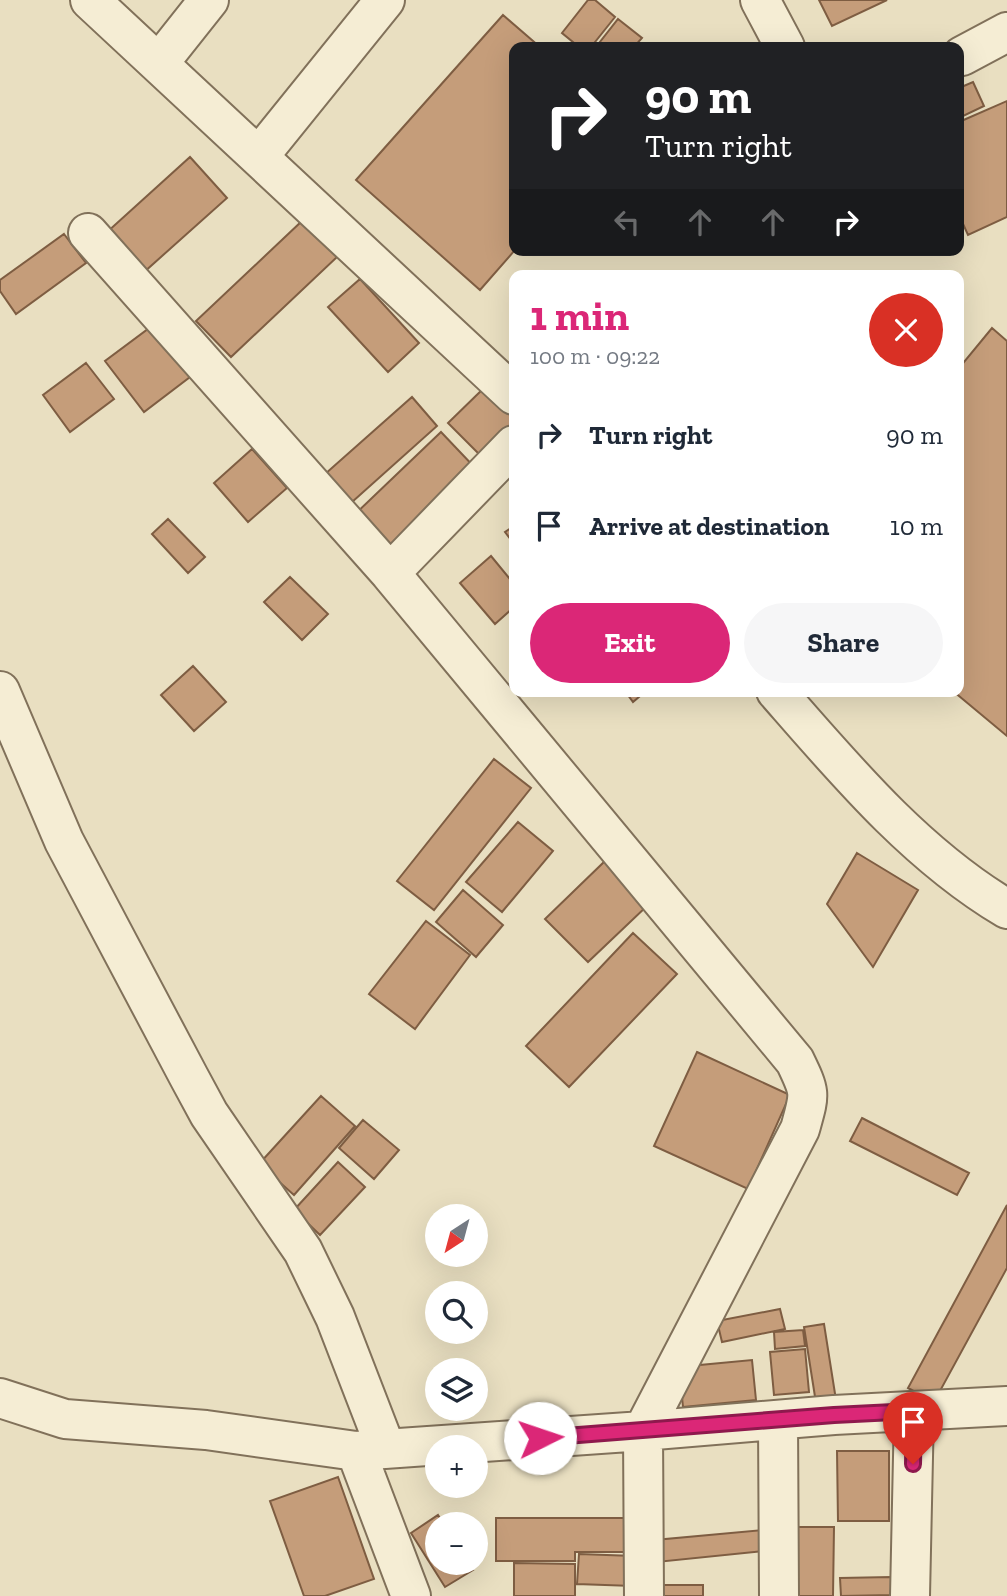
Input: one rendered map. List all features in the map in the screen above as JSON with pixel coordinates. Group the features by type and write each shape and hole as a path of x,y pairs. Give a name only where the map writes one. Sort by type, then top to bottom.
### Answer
{"street":[{"path":"90,0 509,390"},
{"path":"159,63 209,0"},
{"path":"258,156 385,0"},
{"path":"760,0 782,42"},
{"path":"964,55 1007,32"},
{"path":"88,233 390,573 795,1060 808,1087 808,1101 800,1129 643,1431 644,1596"},
{"path":"390,573 509,450"},
{"path":"0,691 64,841 209,1114 303,1251 335,1317 411,1596"},
{"path":"781,697 918,842 1007,909"},
{"path":"0,1398 65,1419 206,1430 371,1450 1007,1406"},
{"path":"910,1596 914,1411"},
{"path":"778,1420 779,1596"}],"building":[{"path":"588,0 595,0 615,17 595,42 573,42 562,33"},
{"path":"819,0 887,0 832,26"},
{"path":"503,15 534,42 509,42 510,256 480,290 356,180"},
{"path":"618,19 642,38 638,42 600,42"},
{"path":"973,82 984,106 964,116 964,86"},
{"path":"1007,101 1007,217 968,235 964,226 964,120"},
{"path":"190,157 227,198 143,273 106,233"},
{"path":"302,221 337,257 231,357 196,321"},
{"path":"64,234 86,263 16,314 0,291 0,280"},
{"path":"360,279 419,343 388,372 328,307"},
{"path":"152,326 190,377 144,412 105,361"},
{"path":"992,328 1007,341 1007,736 960,697 964,697 964,362"},
{"path":"86,363 114,399 70,432 43,395"},
{"path":"485,387 509,412 509,436 485,460 448,423"},
{"path":"412,397 437,426 342,511 316,482"},
{"path":"441,432 479,472 389,558 351,518"},
{"path":"252,449 287,488 248,522 214,483"},
{"path":"168,519 205,557 188,573 152,534"},
{"path":"491,556 509,578 509,611 495,624 460,583"},
{"path":"290,577 328,614 302,640 264,602"},
{"path":"193,666 226,702 194,731 161,695"},
{"path":"494,759 531,788 434,910 397,881"},
{"path":"518,822 553,851 502,912 466,882"},
{"path":"857,853 918,890 873,967 827,904"},
{"path":"605,861 648,905 588,962 545,919"},
{"path":"463,890 503,925 476,957 436,922"},
{"path":"426,921 470,955 415,1029 369,994"},
{"path":"633,933 677,974 569,1087 526,1046"},
{"path":"697,1052 790,1095 748,1189 654,1146"},
{"path":"321,1096 355,1126 294,1195 259,1164"},
{"path":"862,1118 969,1173 957,1195 850,1141"},
{"path":"363,1120 399,1150 374,1179 339,1148"},
{"path":"338,1162 365,1187 320,1235 294,1210"},
{"path":"1007,1205 1007,1268 934,1402 908,1388"},
{"path":"780,1309 785,1329 722,1342 717,1321"},
{"path":"824,1324 836,1400 816,1403 804,1327"},
{"path":"803,1330 805,1346 775,1349 774,1332"},
{"path":"805,1349 809,1392 774,1395 770,1352"},
{"path":"752,1360 756,1400 683,1407 679,1367"},
{"path":"837,1451 889,1451 889,1521 838,1521"},
{"path":"338,1477 374,1579 325,1596 304,1596 270,1501"},
{"path":"496,1518 633,1518 634,1552 575,1552 575,1561 496,1561"},
{"path":"425,1524 425,1555 411,1533"},
{"path":"788,1527 834,1527 833,1596 787,1596"},
{"path":"763,1530 765,1551 657,1562 655,1540"},
{"path":"579,1554 634,1556 633,1586 577,1584"},
{"path":"514,1563 575,1564 575,1596 514,1596"},
{"path":"437,1575 465,1575 445,1587"},
{"path":"891,1577 892,1595 841,1596 840,1578"},
{"path":"651,1585 703,1585 703,1596 651,1596"}],"route":[{"path":"540,1438 914,1411 913,1464"}]}
